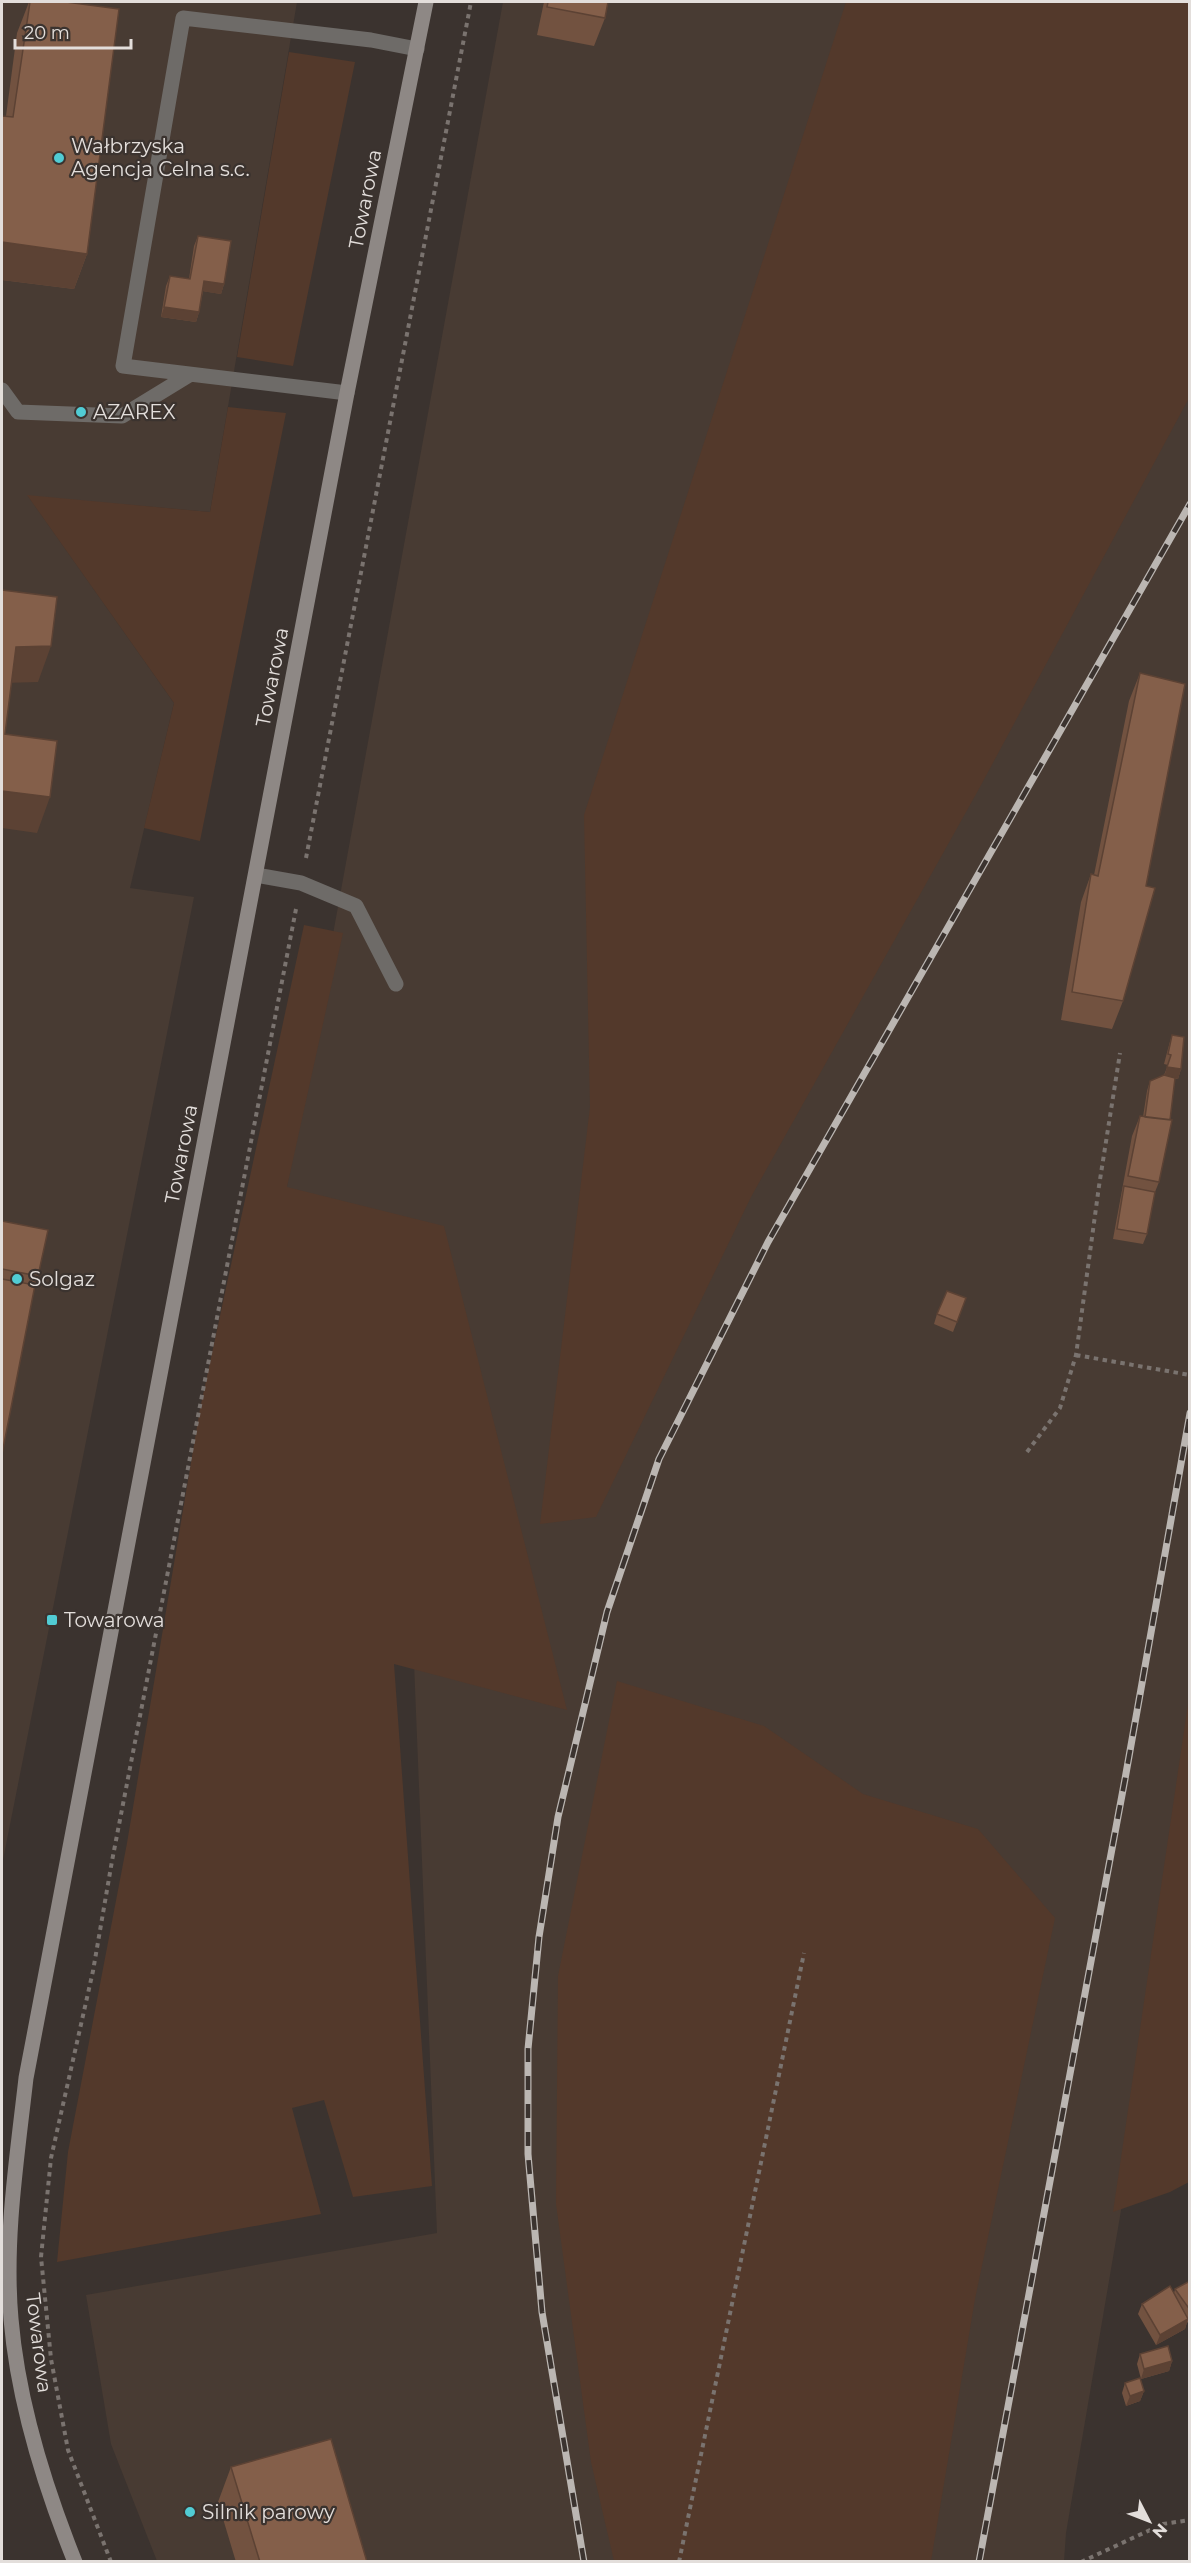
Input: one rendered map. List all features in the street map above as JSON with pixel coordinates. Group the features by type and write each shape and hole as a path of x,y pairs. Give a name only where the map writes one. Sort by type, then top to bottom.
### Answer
{"main road":[{"name":"Towarowa","path":"75,2562 39,2459 27,2415 11,2320 10,2271 15,2173 26,2078 347,393 426,2"}],"lane":[{"path":"347,393 123,366 183,18 371,40 417,49"},
{"path":"2,390 18,411 122,416 189,375"},
{"path":"256,875 301,883 356,906 396,984"}],"path":[{"path":"111,2562 68,2450 51,2359 41,2257 51,2158 93,1971 112,1861 471,2"},
{"path":"1027,1452 1060,1407 1076,1355 1120,1053"},
{"path":"1076,1355 1190,1375"},
{"path":"679,2562 804,1953"},
{"path":"1081,2562 1163,2524 1190,2520"}],"shaded area":[{"path":"2,2 297,2 210,512 28,496 174,703 130,888 194,897 2,1865"},
{"path":"503,2 1189,2 1189,1812 1066,2533 1064,2561 157,2561 111,2444 86,2295 437,2233 407,1489 240,1444"},
{"path":"846,2 1189,2 1189,398 980,787 751,1197 596,1517 540,1524 590,1107 584,815"},
{"path":"289,52 355,62 293,366 237,357"},
{"path":"228,407 286,413 200,841 144,828 174,703 27,495 210,512"},
{"path":"304,925 343,933 287,1187 444,1226 567,1710 394,1664 432,2186 353,2197 324,2100 292,2108 321,2214 57,2262 68,2152 127,1843 200,1409"},
{"path":"617,1681 764,1726 863,1794 978,1829 1055,1918 975,2299 931,2561 614,2561 591,2462 556,2204 558,1976"},
{"path":"1189,1697 1189,2182 1170,2192 1113,2212"}],"building":[{"path":"30,2 66,2 119,9 87,254 2,242 2,116 13,117"},
{"path":"548,2 608,2 605,18 547,7"},
{"path":"198,236 231,241 224,284 204,281 199,312 164,307 170,276 190,279"},
{"path":"2,590 57,597 51,646 16,647 5,734 57,741 50,797 2,791"},
{"path":"1140,673 1185,684 1146,886 1155,888 1123,1001 1072,992 1091,874 1098,876"},
{"path":"1172,1035 1184,1037 1181,1069 1167,1067 1171,1055 1168,1054"},
{"path":"1164,1075 1175,1078 1170,1120 1145,1117 1150,1081"},
{"path":"1140,1116 1172,1120 1159,1182 1128,1176"},
{"path":"1124,1186 1155,1192 1147,1234 1117,1229"},
{"path":"2,1221 48,1230 38,1276 2,1269"},
{"path":"2,1279 35,1285 2,1454"},
{"path":"947,1291 966,1298 957,1322 937,1314"},
{"path":"1190,2281 1190,2310 1175,2289"},
{"path":"1170,2286 1188,2319 1160,2335 1142,2304"},
{"path":"1168,2346 1172,2361 1144,2369 1140,2354"},
{"path":"1140,2378 1144,2391 1130,2396 1125,2383"},
{"path":"331,2439 367,2562 260,2562 231,2467"}],"railway":[{"path":"584,2562 542,2312 528,2154 528,2049 539,1937 558,1817 607,1612 659,1459 768,1242 1190,504"},
{"path":"979,2562 1125,1779 1190,1413"}],"place":[{"name":"Wałbrzyska Agencja Celna s.c.","path":"59,158"},
{"name":"AZAREX","path":"81,412"},
{"name":"Solgaz","path":"17,1279"},
{"name":"Towarowa","path":"52,1620"},
{"name":"Silnik parowy","path":"190,2512"}]}
